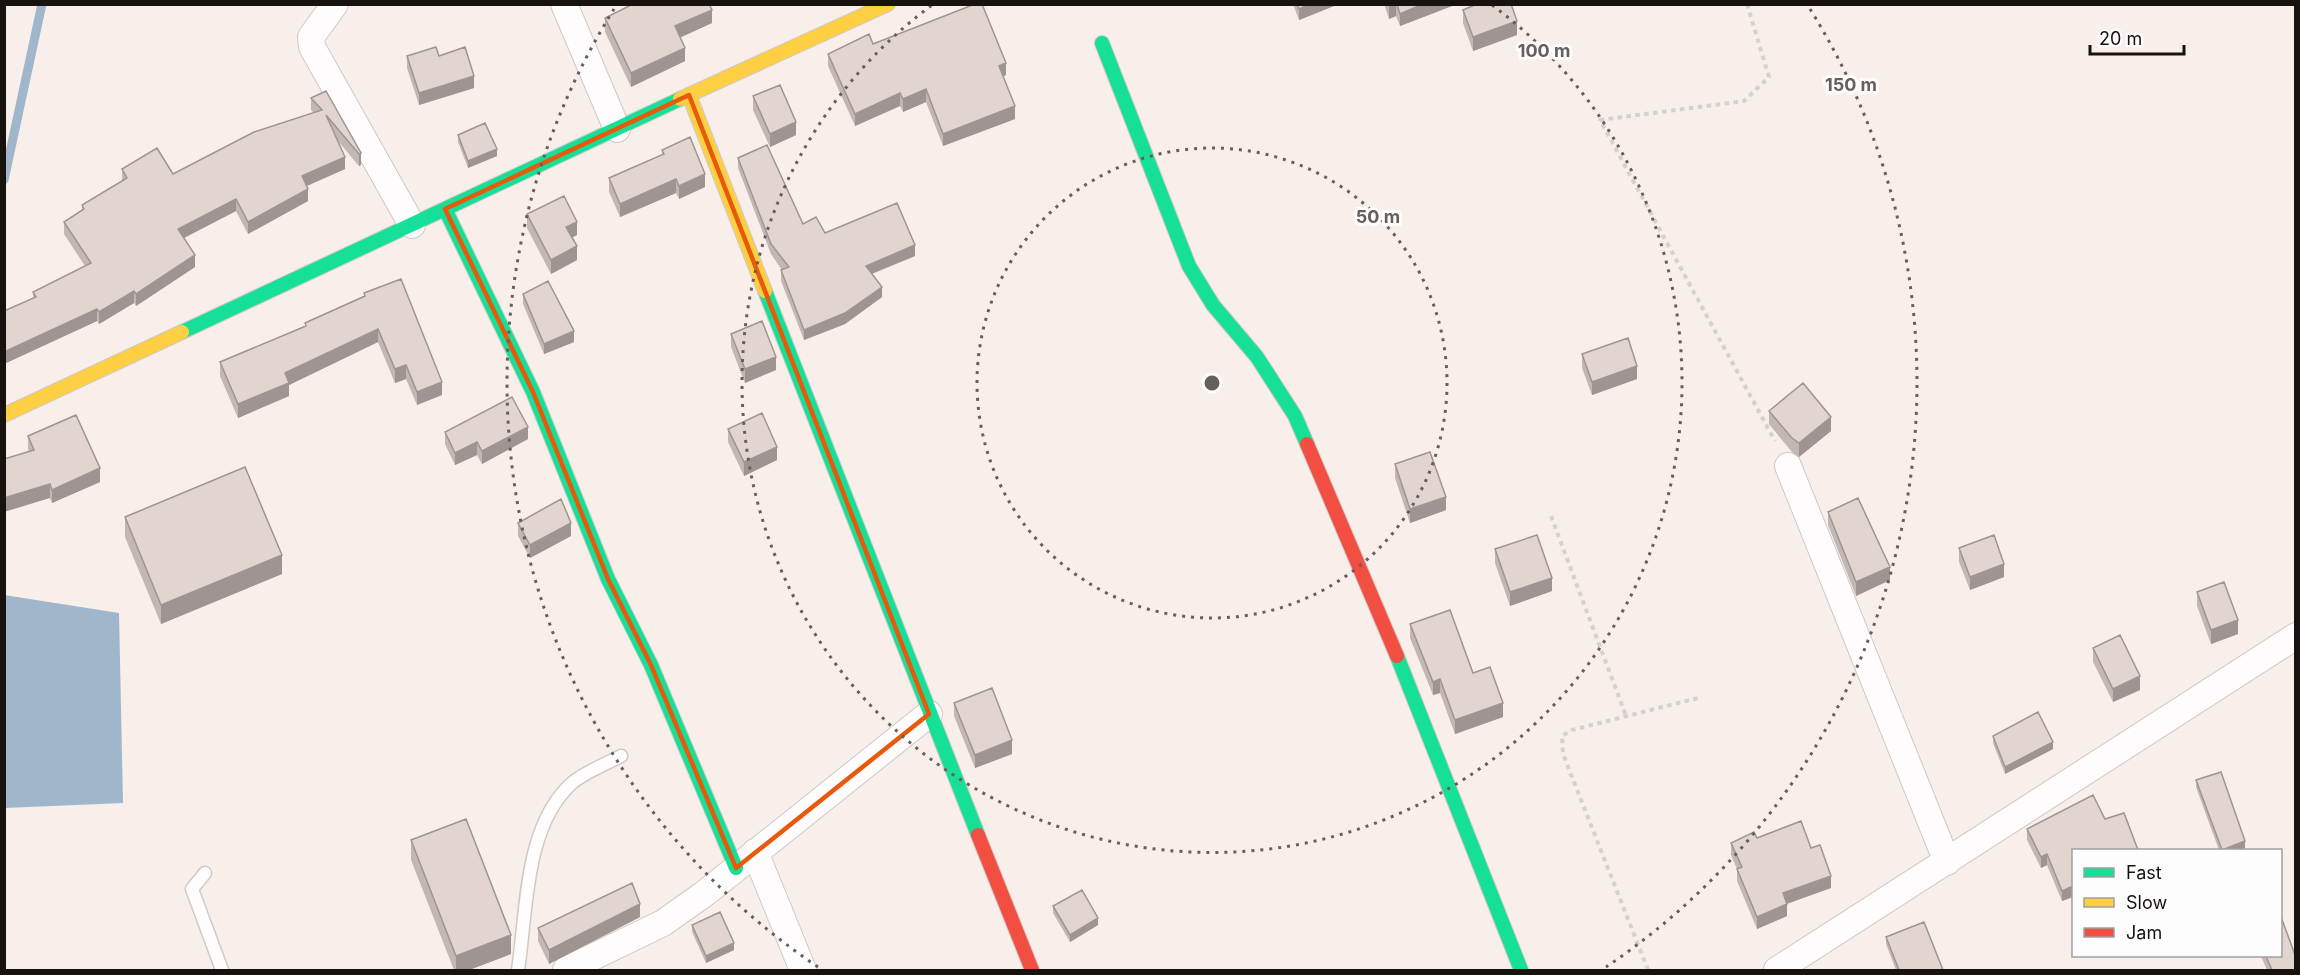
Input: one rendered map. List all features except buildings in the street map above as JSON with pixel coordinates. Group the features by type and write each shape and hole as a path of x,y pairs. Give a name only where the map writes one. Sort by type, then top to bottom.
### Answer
{"street":[{"path":"335,4 311,37 312,47 412,225"},
{"path":"564,4 617,129"},
{"path":"4,415 689,95 861,10 888,4"},
{"path":"1102,44 1189,266 1213,306 1257,357 1295,416 1398,658 1521,970"},
{"path":"689,95 928,714 1032,970"},
{"path":"445,209 533,392 608,579 745,860 803,970"},
{"path":"1788,466 1947,862"},
{"path":"1777,970 2295,636"},
{"path":"566,970 663,923 928,714"}],"lane":[{"path":"518,970 535,848 551,805 574,782 621,756"},
{"path":"205,873 192,889 222,970"}],"path":[{"path":"1747,4 1769,77 1744,101 1600,120 1788,466"},
{"path":"1551,516 1626,716"},
{"path":"1648,970 1563,754 1562,736 1572,730 1702,697"}],"highlighted area":[{"path":"689,95 929,714 736,868 651,665 608,579 533,392 445,209"}],"water":[{"path":"4,595 119,613 123,803 5,808"}],"waterway":[{"path":"4,180 42,4"}],"traffic: fast":[{"path":"1102,43 1189,266 1213,305 1257,357 1295,416 1307,444"},
{"path":"182,332 680,99"},
{"path":"445,209 533,392 608,579 651,665 736,868"},
{"path":"765,291 978,835"},
{"path":"1397,656 1521,970"}],"traffic: slow":[{"path":"680,99 888,4"},
{"path":"689,95 765,291"},
{"path":"4,415 182,332"}],"traffic: jam":[{"path":"1307,444 1397,656"},
{"path":"978,835 1032,970"}]}
